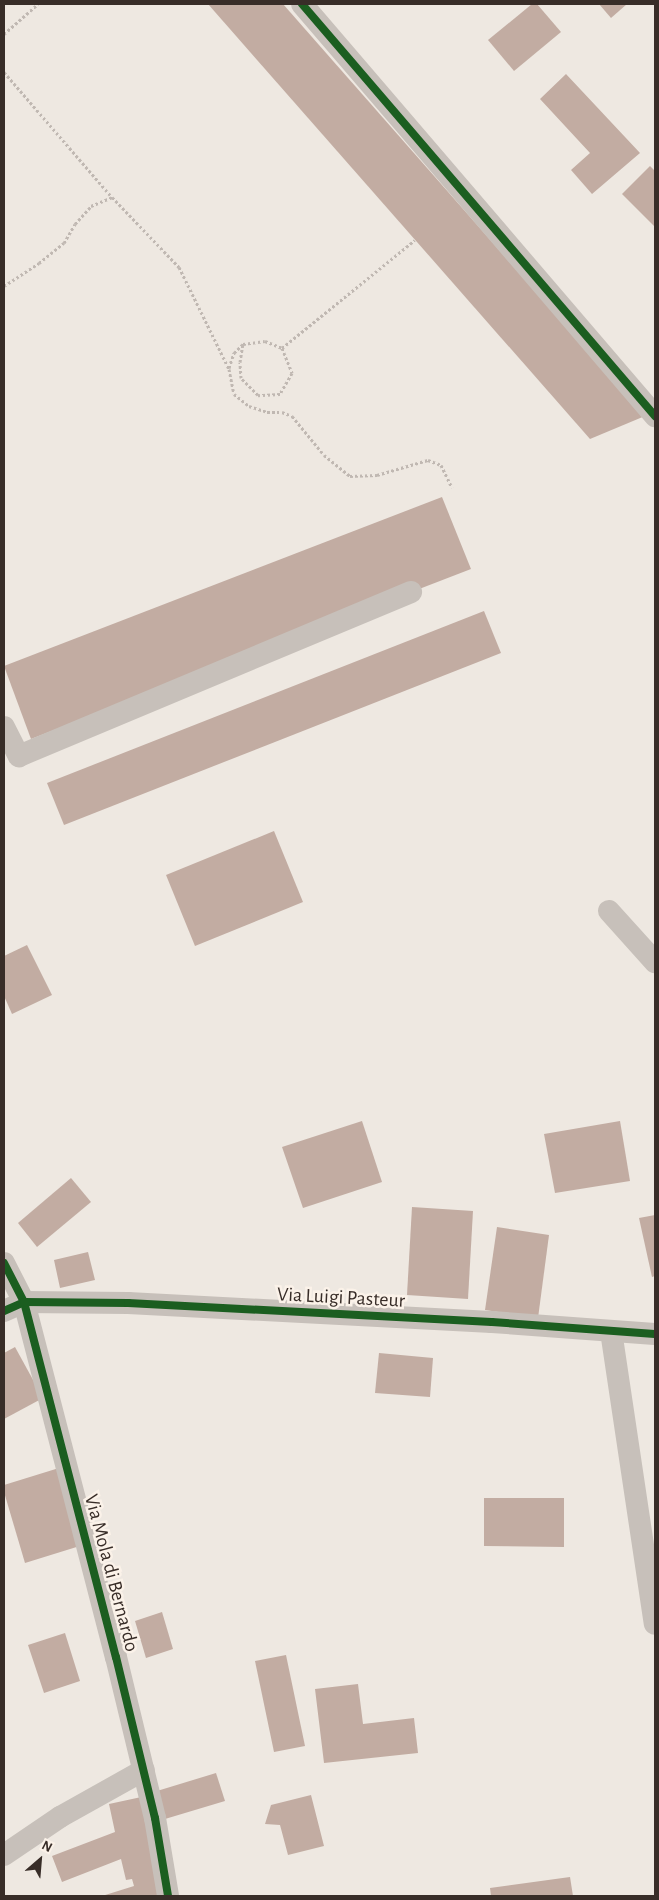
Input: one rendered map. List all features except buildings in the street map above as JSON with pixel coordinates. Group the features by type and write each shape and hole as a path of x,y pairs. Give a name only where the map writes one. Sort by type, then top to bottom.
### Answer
{"street":[{"path":"302,4 655,416"},
{"path":"4,726 19,756 411,592"},
{"path":"609,912 655,962"},
{"name":"Via Mola di Bernardo","path":"4,1263 24,1302 144,1770 155,1818 168,1896"},
{"path":"4,1311 24,1302"},
{"name":"Via Luigi Pasteur","path":"24,1302 128,1303 492,1322 655,1334"},
{"path":"611,1331 655,1624"},
{"path":"4,1854 60,1818 144,1770"}],"path":[{"path":"4,34 38,4"},
{"path":"4,72 112,197 179,267 229,369 234,394 248,406 267,412 282,412 292,416 324,455 350,476 377,475 428,460 441,465 452,488"},
{"path":"4,286 39,263 64,243 75,224 91,206 112,197"},
{"path":"282,348 415,240"},
{"path":"229,369 234,353 243,344 265,341 282,348 292,373 280,394 258,395 241,378 240,362 243,344"}],"cycle path":[{"path":"302,4 655,416"},
{"path":"4,1263 24,1302 116,1657 155,1818 168,1896"},
{"path":"4,1311 24,1302 128,1303 492,1322 655,1334"}]}
